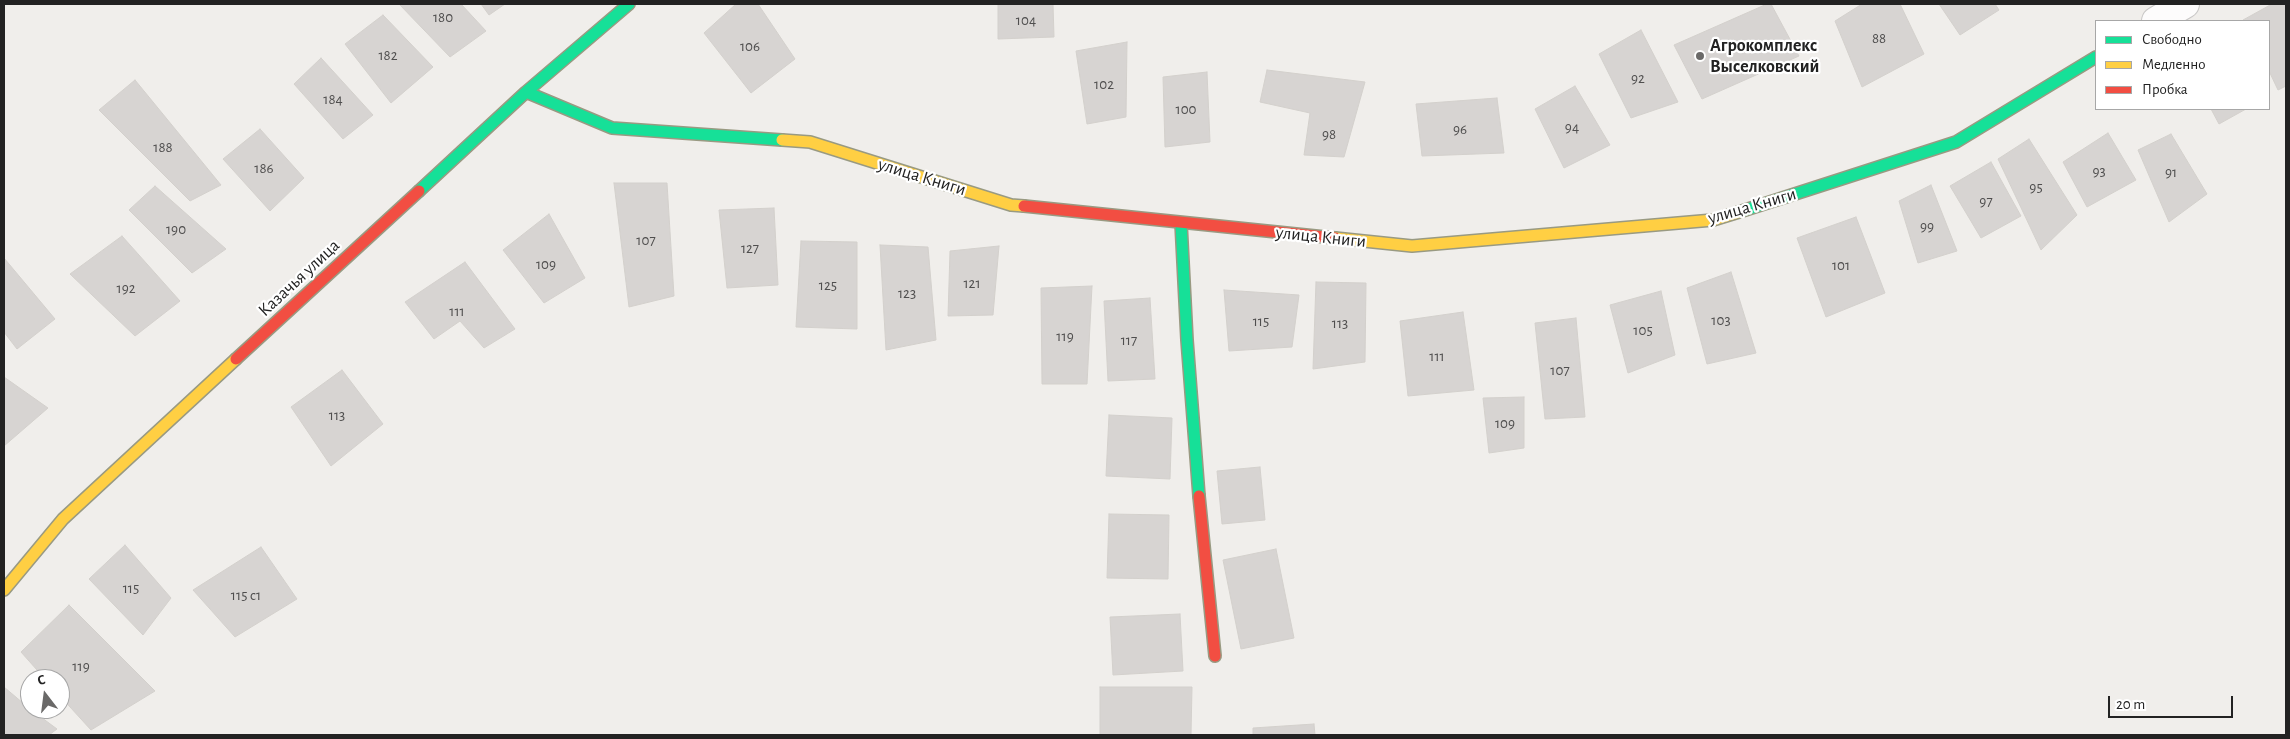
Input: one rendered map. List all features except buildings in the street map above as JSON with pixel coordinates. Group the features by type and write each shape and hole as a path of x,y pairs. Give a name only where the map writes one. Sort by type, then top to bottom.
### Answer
{"street":[{"name":"Казачья улица","path":"4,590 63,519 526,92 629,4"},
{"path":"2158,20 2185,4"},
{"name":"улица Книги","path":"526,92 612,128 810,142 1011,205 1412,246 1713,220 1956,142 2095,58"},
{"path":"1181,223 1200,513 1215,656"}],"traffic: fast":[{"path":"419,191 526,92 629,4"},
{"path":"1739,212 1956,142 2095,58"},
{"path":"526,92 612,128 782,140"},
{"path":"1181,223 1187,340 1199,496"}],"traffic: slow":[{"path":"782,140 810,142 1011,205 1024,206"},
{"path":"1335,238 1412,246 1713,220 1739,212"},
{"path":"4,590 63,519 236,359"}],"traffic: jam":[{"path":"236,359 419,191"},
{"path":"1024,206 1335,238"},
{"path":"1199,496 1215,656"}],"place":[{"name":"Агрокомплекс Выселковский","path":"1700,56"}]}
